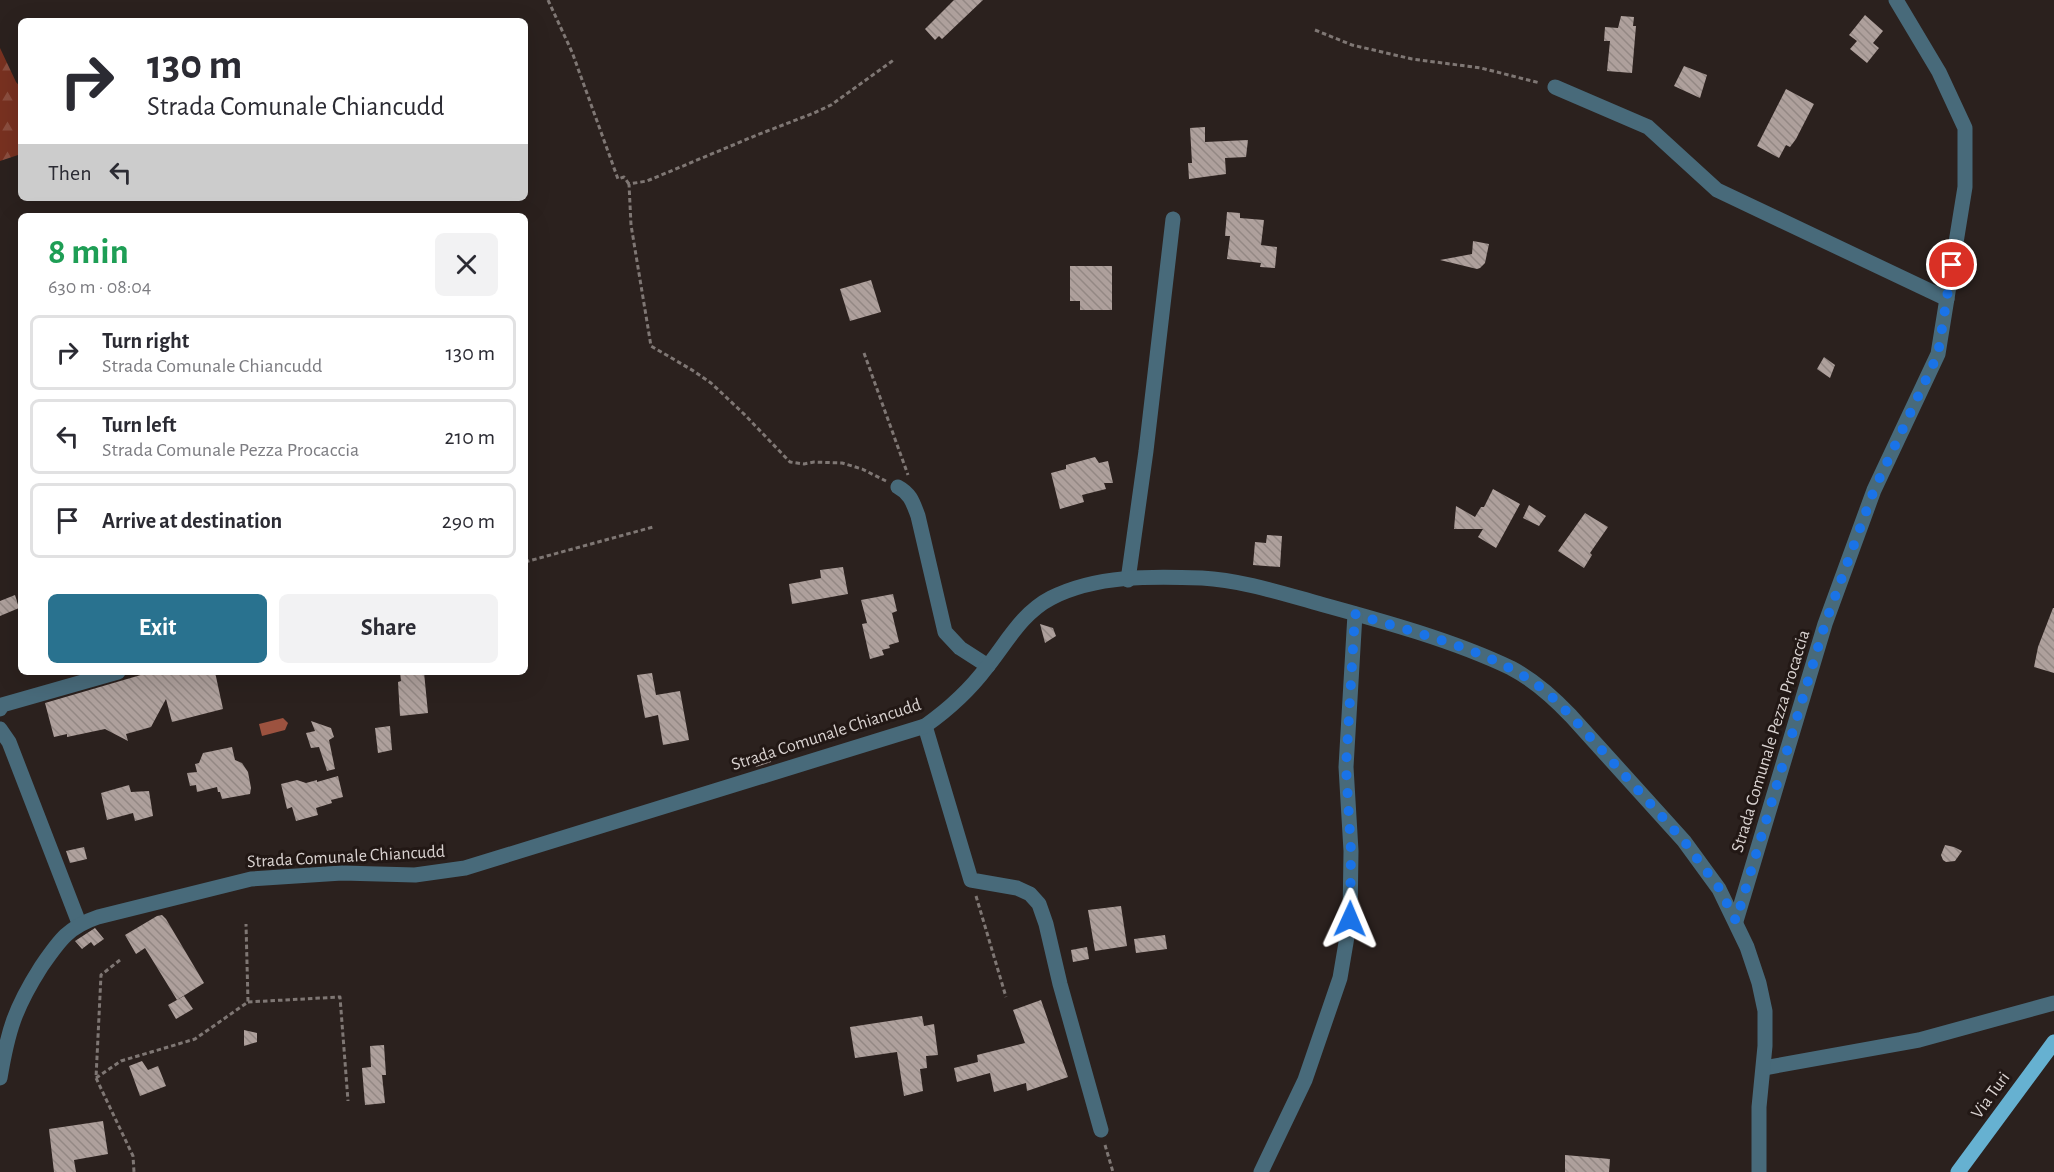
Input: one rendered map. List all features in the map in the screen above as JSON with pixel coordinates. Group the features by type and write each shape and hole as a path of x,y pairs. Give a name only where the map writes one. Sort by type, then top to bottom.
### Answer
{"main road":[{"name":"Via Turi","path":"1958,1172 2054,1042"}],"street":[{"name":"Strada Comunale Pezza Procaccia","path":"1736,921 1825,624 1874,490 1938,354 1965,187 1965,128 1939,72 1896,0"},
{"path":"1555,87 1648,127 1717,190 1947,299"},
{"path":"1128,580 1146,451 1173,219"},
{"path":"898,487 907,491 918,516 945,632 960,648 988,666"},
{"name":"Strada Comunale Chiancudd","path":"0,1078 6,1042 14,1014 23,995 55,946 79,924 98,916 251,879 342,873 415,875 465,868 925,726 957,702 988,666 1023,618 1048,599 1070,589 1097,581 1204,578 1262,588 1458,646 1511,669 1534,682 1571,716 1684,841 1719,888 1736,921 1761,992 1765,1011 1764,1068 1759,1107 1759,1172"},
{"path":"1261,1172 1305,1080 1340,978 1346,943 1350,919 1351,851 1346,767 1355,614"},
{"path":"0,709 2,705 107,675"},
{"path":"925,726 971,880 1017,888 1030,894 1039,904 1101,1130"},
{"path":"0,729 9,742 79,924"},
{"path":"1764,1068 1919,1040 2054,1003"}],"path":[{"path":"548,0 572,52 618,180 624,177 629,184 631,225 651,346 693,370 711,384 744,414 790,462 804,464 830,462 851,465 898,487"},
{"path":"1315,30 1352,45 1372,50 1412,59 1481,68 1555,87"},
{"path":"629,184 647,182 814,113 840,99 895,59"},
{"path":"864,353 907,473 911,497"},
{"path":"528,561 653,527"},
{"path":"971,880 1006,997"},
{"path":"246,924 248,1002"},
{"path":"120,960 102,975 96,1078 133,1156 134,1172"},
{"path":"96,1078 121,1061 195,1039 248,1002 340,997 348,1101"},
{"path":"1101,1130 1113,1172"}],"green space":[{"path":"0,48 18,84 18,155 0,161"}],"shaded area":[{"path":"283,718 288,723 285,730 262,736 259,724"}],"building":[{"path":"954,0 983,0 942,39 939,36 935,40 925,29"},
{"path":"1865,15 1883,31 1873,43 1879,48 1867,63 1850,49 1857,41 1849,35"},
{"path":"1621,16 1634,17 1633,26 1636,26 1632,73 1607,71 1610,41 1604,41 1605,27 1618,28"},
{"path":"1684,66 1707,75 1700,98 1674,86"},
{"path":"1786,89 1814,104 1796,139 1790,147 1786,145 1779,158 1757,146"},
{"path":"1205,127 1205,142 1248,140 1246,157 1225,158 1226,174 1189,179 1188,163 1192,163 1190,128"},
{"path":"1227,212 1240,213 1240,218 1264,220 1261,245 1277,247 1275,268 1260,267 1261,263 1227,259 1230,236 1225,236"},
{"path":"1473,241 1489,244 1485,263 1480,268 1440,260 1472,254"},
{"path":"1070,266 1112,266 1112,310 1080,310 1080,301 1070,301"},
{"path":"871,280 881,312 850,321 840,289"},
{"path":"1824,357 1835,365 1830,378 1817,369"},
{"path":"1095,457 1099,463 1108,461 1113,483 1104,483 1106,489 1082,495 1084,502 1060,509 1051,473 1066,469 1066,465"},
{"path":"1493,489 1520,504 1496,548 1478,537 1483,529 1454,529 1456,506 1475,517 1481,507 1484,507"},
{"path":"1529,505 1546,516 1539,526 1523,518"},
{"path":"1585,513 1608,527 1590,553 1592,555 1584,568 1558,551"},
{"path":"1267,535 1282,536 1280,567 1253,565 1255,542 1266,543"},
{"path":"843,567 848,594 792,604 789,584 821,578 820,570"},
{"path":"893,594 897,611 892,613 899,642 882,650 884,655 870,659 862,624 867,623 861,600"},
{"path":"15,595 18,608 0,616 0,601"},
{"path":"2053,608 2054,673 2034,667 2038,647"},
{"path":"1040,624 1053,628 1056,636 1045,643"},
{"path":"652,673 656,695 680,691 689,740 663,745 658,715 645,718 637,675"},
{"path":"141,675 216,675 223,709 172,722 166,699 151,727 126,734 128,741 105,729 67,737 67,734 54,737 45,703"},
{"path":"400,675 424,675 428,713 400,716 398,682 401,681"},
{"path":"311,721 331,728 334,737 329,740 335,769 327,771 319,747 311,748 306,733 315,731"},
{"path":"390,726 392,750 378,753 375,728"},
{"path":"232,747 235,760 242,763 248,772 250,794 222,799 217,787 197,792 196,785 190,786 187,773 197,772 195,764 199,763 203,753"},
{"path":"768,750 771,762 756,767 751,755"},
{"path":"338,776 343,797 316,808 318,815 296,821 292,807 287,809 281,784 297,780 306,783 317,780 317,782"},
{"path":"129,785 131,792 149,791 153,816 135,821 133,813 107,820 101,793"},
{"path":"1945,845 1962,851 1955,861 1943,860 1941,855"},
{"path":"84,847 87,859 70,863 66,851"},
{"path":"1121,906 1127,946 1095,951 1088,910"},
{"path":"162,915 204,983 177,1000 145,948 136,954 125,935"},
{"path":"95,928 104,939 94,946 91,942 82,949 75,941"},
{"path":"1165,935 1167,949 1136,953 1134,939"},
{"path":"1087,947 1089,959 1073,962 1071,950"},
{"path":"184,996 193,1009 176,1019 168,1005"},
{"path":"1041,1000 1068,1077 1027,1091 1026,1083 994,1092 990,1073 957,1082 954,1068 978,1062 977,1055 1025,1043 1013,1010"},
{"path":"922,1016 924,1026 934,1024 938,1055 926,1056 927,1068 920,1069 923,1091 904,1096 897,1052 855,1058 850,1027"},
{"path":"244,1030 257,1033 257,1042 244,1046"},
{"path":"384,1045 386,1075 382,1075 385,1103 365,1105 362,1068 371,1067 370,1046"},
{"path":"142,1061 148,1070 158,1066 166,1086 140,1096 129,1066"},
{"path":"103,1121 108,1154 74,1160 76,1172 54,1172 49,1129"},
{"path":"1565,1155 1610,1159 1609,1172 1565,1172"}],"route":[{"path":"1350,919 1351,851 1346,767 1355,614 1458,646 1511,669 1534,682 1555,699 1684,841 1719,888 1736,921 1825,624 1874,490 1938,354 1952,265"}]}
